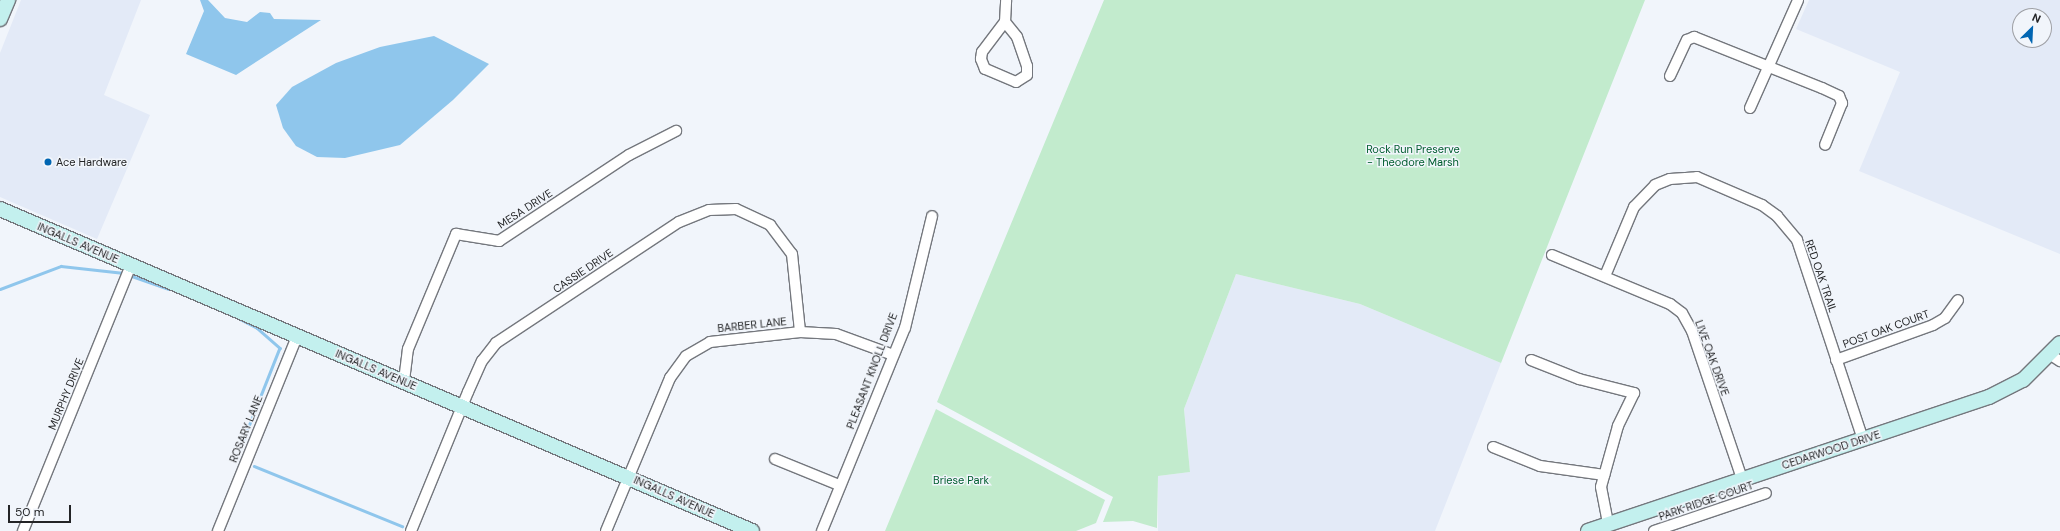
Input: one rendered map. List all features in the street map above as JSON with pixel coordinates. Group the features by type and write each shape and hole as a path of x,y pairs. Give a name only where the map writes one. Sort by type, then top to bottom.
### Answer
{"street":[{"path":"0,19 8,0"},
{"path":"1005,22 1017,37 1027,66 1027,75 1016,82 985,69 981,60 982,52 1005,22 1006,0"},
{"path":"1750,108 1798,0"},
{"path":"1670,76 1687,40 1694,37 1839,96 1842,103 1825,145"},
{"name":"MESA DRIVE","path":"404,381 408,349 456,234 499,240 629,155 676,131"},
{"name":"RED OAK TRAIL","path":"1604,276 1634,206 1644,194 1670,179 1697,177 1762,205 1786,226 1796,240 1862,439"},
{"name":"INGALLS AVENUE","path":"0,209 628,476 752,531"},
{"name":"CASSIE DRIVE","path":"411,531 482,361 496,343 679,222 709,210 736,209 756,216 782,238 792,254 796,275 800,332"},
{"name":"PLEASANT KNOLL DRIVE","path":"822,531 905,328 932,216"},
{"name":"LIVE OAK DRIVE","path":"1552,255 1670,304 1682,313 1692,331 1742,479"},
{"name":"MURPHY DRIVE","path":"23,531 132,265"},
{"name":"POST OAK COURT","path":"1836,360 1933,325 1945,318 1958,300"},
{"name":"BARBER LANE","path":"606,531 670,378 686,356 710,342 800,332 836,334 894,355"},
{"name":"ROSARY LANE","path":"218,531 297,336"},
{"name":"CEDARWOOD DRIVE","path":"1588,531 1989,397 2023,380 2056,358 2060,343"},
{"path":"1531,360 1579,379 1634,393 1618,426 1604,475 1601,499 1608,524"},
{"path":"1494,447 1540,466 1604,475"},
{"path":"775,459 840,485"},
{"name":"PARK RIDGE COURT","path":"1654,531 1766,493"}],"shaded area":[{"path":"21,0 141,0 104,95 150,115 97,239 0,197 0,53"},
{"path":"1809,0 2060,0 2060,254 1859,171 1900,72 1796,29"},
{"path":"1236,274 1360,304 1501,363 1435,531 1158,531 1158,476 1190,472 1184,409"}],"green space":[{"name":"Rock Run Preserve - Theodore Marsh","path":"1104,0 1645,0 1501,363 1360,304 1236,274 1184,409 1190,472 1158,476 1157,528 1133,521 1103,522 1113,497 937,402"},
{"name":"Briese Park","path":"936,409 1105,500 1096,523 1076,531 885,531"}],"water":[{"path":"200,0 208,0 225,18 247,22 260,12 270,13 274,19 321,20 236,75 186,54 204,11"},
{"path":"434,36 489,64 453,100 400,145 345,158 317,157 296,146 283,128 276,105 292,87 336,63 380,47"}],"waterway":[{"path":"0,289 61,266 124,273"},
{"path":"129,275 169,289"},
{"path":"240,319 256,327 280,348 240,449"},
{"path":"254,466 402,526"}],"place":[{"name":"Ace Hardware","path":"48,162"}]}
